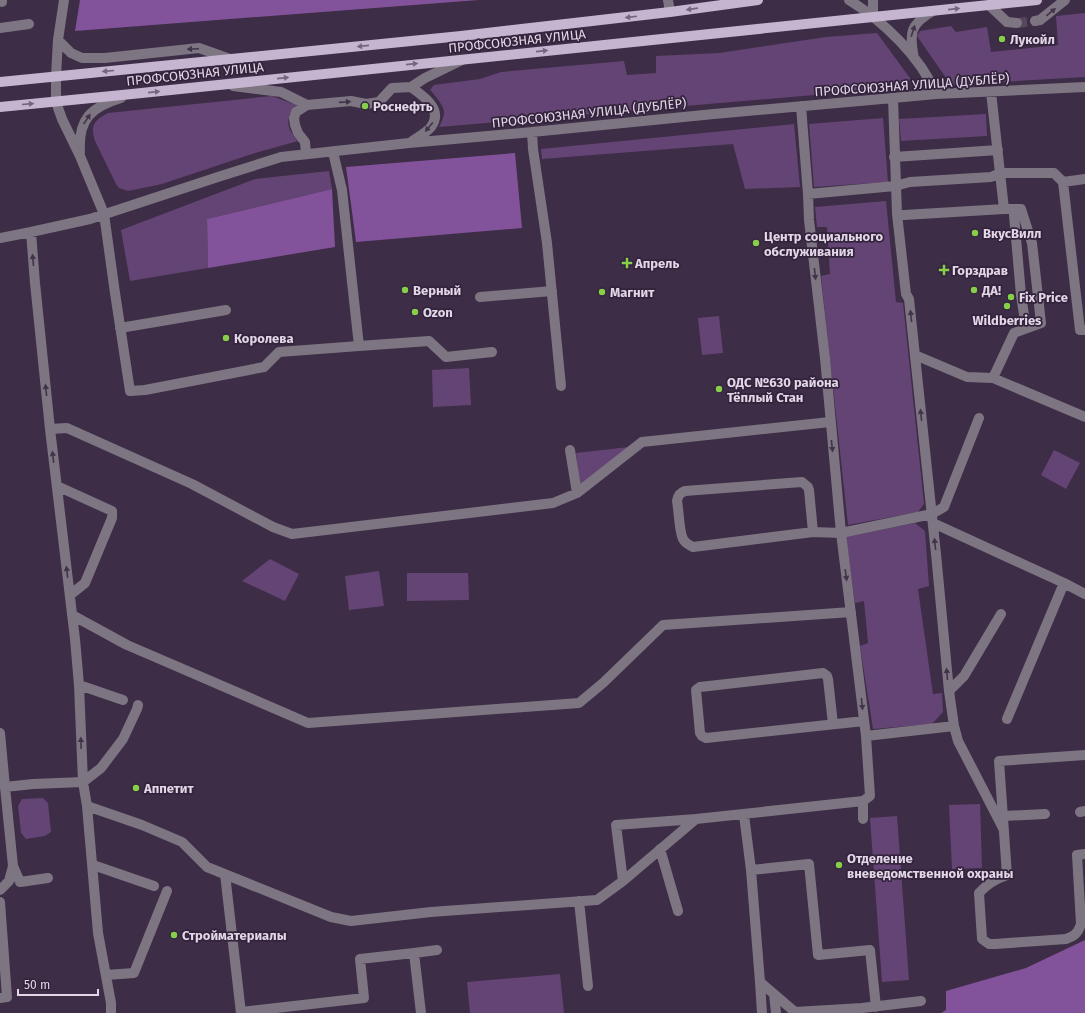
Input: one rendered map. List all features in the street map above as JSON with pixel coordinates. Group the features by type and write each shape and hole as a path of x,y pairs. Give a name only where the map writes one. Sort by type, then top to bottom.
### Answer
{"main road":[{"name":"ПРОФСОЮЗНАЯ УЛИЦА","path":"0,82 461,36 670,12 758,0"},
{"name":"ПРОФСОЮЗНАЯ УЛИЦА","path":"0,107 1036,0"}],"street":[{"path":"64,0 58,40 56,102 104,214 130,391 145,390 264,367 279,352 429,341 446,357 492,352"},
{"path":"668,0 670,12"},
{"path":"849,0 900,41 931,83 936,94"},
{"path":"873,0 873,18"},
{"path":"1035,21 1040,20 1065,0"},
{"path":"989,5 1007,22 1017,22"},
{"path":"915,60 911,39 914,27 918,21 932,11"},
{"path":"0,28 29,24"},
{"path":"58,40 71,53 82,58 105,58 199,48 230,59"},
{"path":"306,154 305,142 298,133 294,118 296,112 307,105 351,101 366,104 379,102 392,88 411,87 425,78 464,59"},
{"path":"221,84 282,92 307,105"},
{"path":"409,143 426,132 432,126 435,120 436,112 423,96 411,87"},
{"name":"ПРОФСОЮЗНАЯ УЛИЦА (ДУБЛЁР)","path":"0,238 90,219 281,157 409,143 936,94 1085,87"},
{"path":"991,92 1004,209"},
{"path":"80,156 82,127 87,117 98,107 110,101 132,94"},
{"path":"893,98 897,214 906,294 909,300 949,691 954,726 958,741 1004,830"},
{"path":"623,881 616,825 696,819 863,801 870,796 866,736 841,533 825,358 809,220 801,106"},
{"path":"532,132 533,149 547,243 561,386"},
{"path":"894,157 998,150"},
{"path":"334,152 342,190 359,346"},
{"path":"808,194 895,186 910,182 991,177 1000,173 1054,173 1063,182 1080,330 1085,330"},
{"path":"1063,182 1085,179"},
{"path":"897,214 904,215 1021,209 1032,243 1041,323 1014,333 993,378"},
{"path":"1014,215 1021,295 1026,328"},
{"path":"31,232 50,429 79,685 83,782 93,865 98,933 111,1003 111,1013"},
{"path":"480,297 552,291"},
{"path":"120,328 226,310"},
{"path":"915,355 967,377 993,378 1085,416"},
{"path":"932,519 944,507 979,418"},
{"path":"50,429 67,428 192,484 273,527 292,534 553,503 577,493 642,442 830,422"},
{"path":"570,450 577,493"},
{"path":"813,532 809,490 808,487 802,482 685,491 678,496 677,501 684,541 693,547 813,532 841,533 932,519 1085,594"},
{"path":"57,486 112,511 112,518 85,583 70,595"},
{"path":"1007,719 1064,583"},
{"path":"72,615 141,651 308,723 579,703 603,683 663,625 851,612"},
{"path":"949,691 964,676 1000,614"},
{"path":"833,724 828,679 823,673 700,687 696,690 700,733 706,738 864,721"},
{"path":"79,685 122,700"},
{"path":"3,791 33,784 83,782 101,768 123,739 138,705"},
{"path":"866,736 954,726"},
{"path":"0,733 3,791 13,866 20,882 48,878"},
{"path":"1085,755 999,761 1007,874 995,879 979,893 982,940 988,944 1066,939 1073,937 1079,931 1081,924 1076,855 1085,854"},
{"path":"863,801 863,819"},
{"path":"87,806 142,825 182,842 207,867 331,917 351,921 431,912 597,900 623,881 696,819"},
{"path":"744,814 751,870 762,1013"},
{"path":"1003,816 1045,814"},
{"path":"660,849 678,911"},
{"path":"751,870 809,864 818,955 870,950 876,1006"},
{"path":"93,865 154,886"},
{"path":"0,890 9,881 13,866"},
{"path":"225,874 241,1012 364,998 360,959 437,950"},
{"path":"106,975 134,973 167,891"},
{"path":"579,901 588,986"},
{"path":"0,902 7,997 0,998"},
{"path":"414,953 421,1013"},
{"path":"760,982 795,1012 921,1001"},
{"path":"774,994 776,1013"}],"shaded area":[{"path":"80,0 479,0 75,31"},
{"path":"1085,13 1085,77 951,85 917,36 920,31 951,26 956,32 987,27 991,52 1058,45 1056,16"},
{"path":"877,33 910,78 908,87 439,127 444,116 444,109 430,90 434,85 480,79 501,72 624,61 627,75 656,73 656,56 719,53 826,37"},
{"path":"272,96 296,105 292,110 288,123 291,132 298,141 255,153 162,184 128,191 119,188 95,141 93,131 94,124 99,118 108,113"},
{"path":"986,114 987,136 901,141 899,119"},
{"path":"883,118 888,182 814,187 809,124"},
{"path":"794,124 800,187 745,189 733,144 542,159 541,149"},
{"path":"515,153 522,228 356,242 346,167"},
{"path":"329,171 332,189 207,219 208,268 130,281 121,230 255,179"},
{"path":"332,189 335,247 208,268 207,219"},
{"path":"886,201 896,302 903,303 924,504 918,512 848,525 821,276 830,274 827,227 817,227 815,207"},
{"path":"719,316 723,353 702,355 698,318"},
{"path":"469,368 471,405 433,407 432,370"},
{"path":"629,447 580,485 576,453"},
{"path":"1054,450 1080,463 1066,489 1041,475"},
{"path":"915,523 925,531 929,586 918,589 933,694 942,693 943,712 932,724 873,729 860,646 868,643 864,601 855,603 846,537"},
{"path":"270,559 299,574 285,601 242,581"},
{"path":"379,571 384,606 349,610 345,576"},
{"path":"407,573 468,573 469,600 407,601"},
{"path":"43,798 48,803 51,832 45,836 26,839 21,833 18,806 22,799"},
{"path":"980,804 982,868 952,869 949,805"},
{"path":"897,816 909,980 882,982 870,818"},
{"path":"1085,940 1085,1013 941,1013 946,1010 946,991 1026,968"},
{"path":"560,974 564,1013 470,1013 467,982"}],"tunnel":[{"path":"1017,23 1035,21"}],"place":[{"name":"Лукойл","path":"1002,39"},
{"name":"Роснефть","path":"365,106"},
{"name":"ВкусВилл","path":"975,233"},
{"name":"Центр социального обслуживания","path":"756,243"},
{"name":"Апрель","path":"627,263"},
{"name":"Горздрав","path":"944,270"},
{"name":"Верный","path":"405,290"},
{"name":"ДА!","path":"974,290"},
{"name":"Магнит","path":"602,292"},
{"name":"Fix Price","path":"1011,297"},
{"name":"Wildberries","path":"1007,306"},
{"name":"Ozon","path":"415,312"},
{"name":"Королева","path":"226,338"},
{"name":"ОДС №630 района Тёплый Стан","path":"719,389"},
{"name":"Аппетит","path":"136,788"},
{"name":"Отделение вневедомственной охраны","path":"839,865"},
{"name":"Стройматериалы","path":"174,935"}]}
